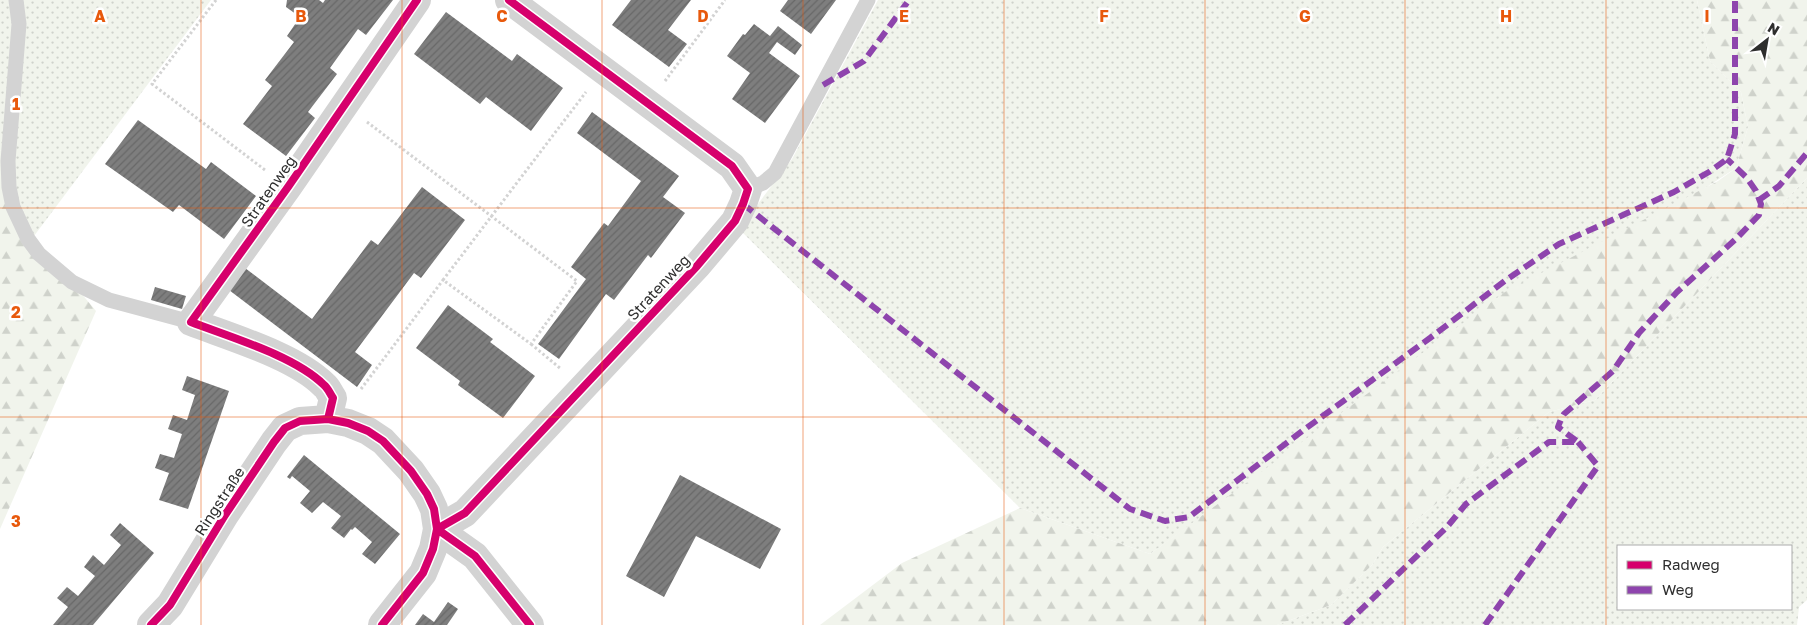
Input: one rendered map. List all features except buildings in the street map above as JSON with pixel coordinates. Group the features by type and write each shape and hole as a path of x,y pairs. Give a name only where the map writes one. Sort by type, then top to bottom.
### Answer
{"street":[{"name":"Stratenweg","path":"191,322 288,187 417,0"},
{"path":"509,0 732,166 748,189"},
{"name":"Stratenweg","path":"437,529 464,512 697,266 735,221 748,189"},
{"path":"191,322 266,350 309,372 325,386 333,398 338,421"},
{"name":"Ringstraße","path":"151,625 170,605 225,515 274,442 285,428 300,421 338,421 368,431 382,441 411,471 427,494 434,510 437,529"},
{"path":"382,625 423,572 433,549 437,529 476,556 530,625"}],"lane":[{"path":"16,0 19,24 8,161 9,187 13,207 28,238 39,254 72,282 109,300 191,322"},
{"path":"748,189 763,183 775,173 868,0"}],"path":[{"path":"216,0 152,84 288,187"},
{"path":"648,104 726,0"},
{"path":"338,421 603,70"},
{"path":"345,105 577,281 531,344"},
{"path":"443,280 531,344 584,387"}],"green space":[{"path":"0,0 211,0 31,240 2,151 0,150"},
{"path":"878,0 1697,0 1710,61 1741,92 1748,127 1736,168 1218,505 1150,554 1020,508 739,229 792,159"},
{"path":"1697,0 1807,0 1807,178 1595,400 1549,412 1383,547 1372,565 1331,605 1277,625 820,625 902,563 1020,508 1150,554 1505,292 1718,181 1736,168 1748,127 1741,92 1710,61"},
{"path":"0,150 2,151 10,208 96,311 0,529"},
{"path":"1807,178 1807,600 1799,607 1797,625 1277,625 1331,605 1372,565 1383,547 1549,412 1595,400"}],"marked path":[{"path":"823,85 864,61 909,0"},
{"path":"743,204 1130,509 1165,521 1189,517 1506,280 1559,244 1674,192 1709,172 1727,159 1735,134 1735,0"},
{"path":"1759,200 1779,186 1807,153"},
{"path":"1345,625 1447,527 1466,504 1549,442 1578,442 1558,427 1564,414 1613,371 1639,333 1677,292 1737,238 1759,215 1761,204 1756,191 1747,178 1727,159"},
{"path":"1485,625 1598,466 1578,442"}],"cycle path":[{"path":"328,419 333,398 325,386 312,375 261,348 191,322 288,187 417,0"},
{"path":"382,625 423,573 433,549 437,529 465,513 697,266 735,221 748,189 732,166 509,0"},
{"path":"151,625 170,605 225,515 285,428 300,421 328,419 348,423 368,431 383,441 411,471 427,494 434,509 437,529 475,556 530,625"}]}
